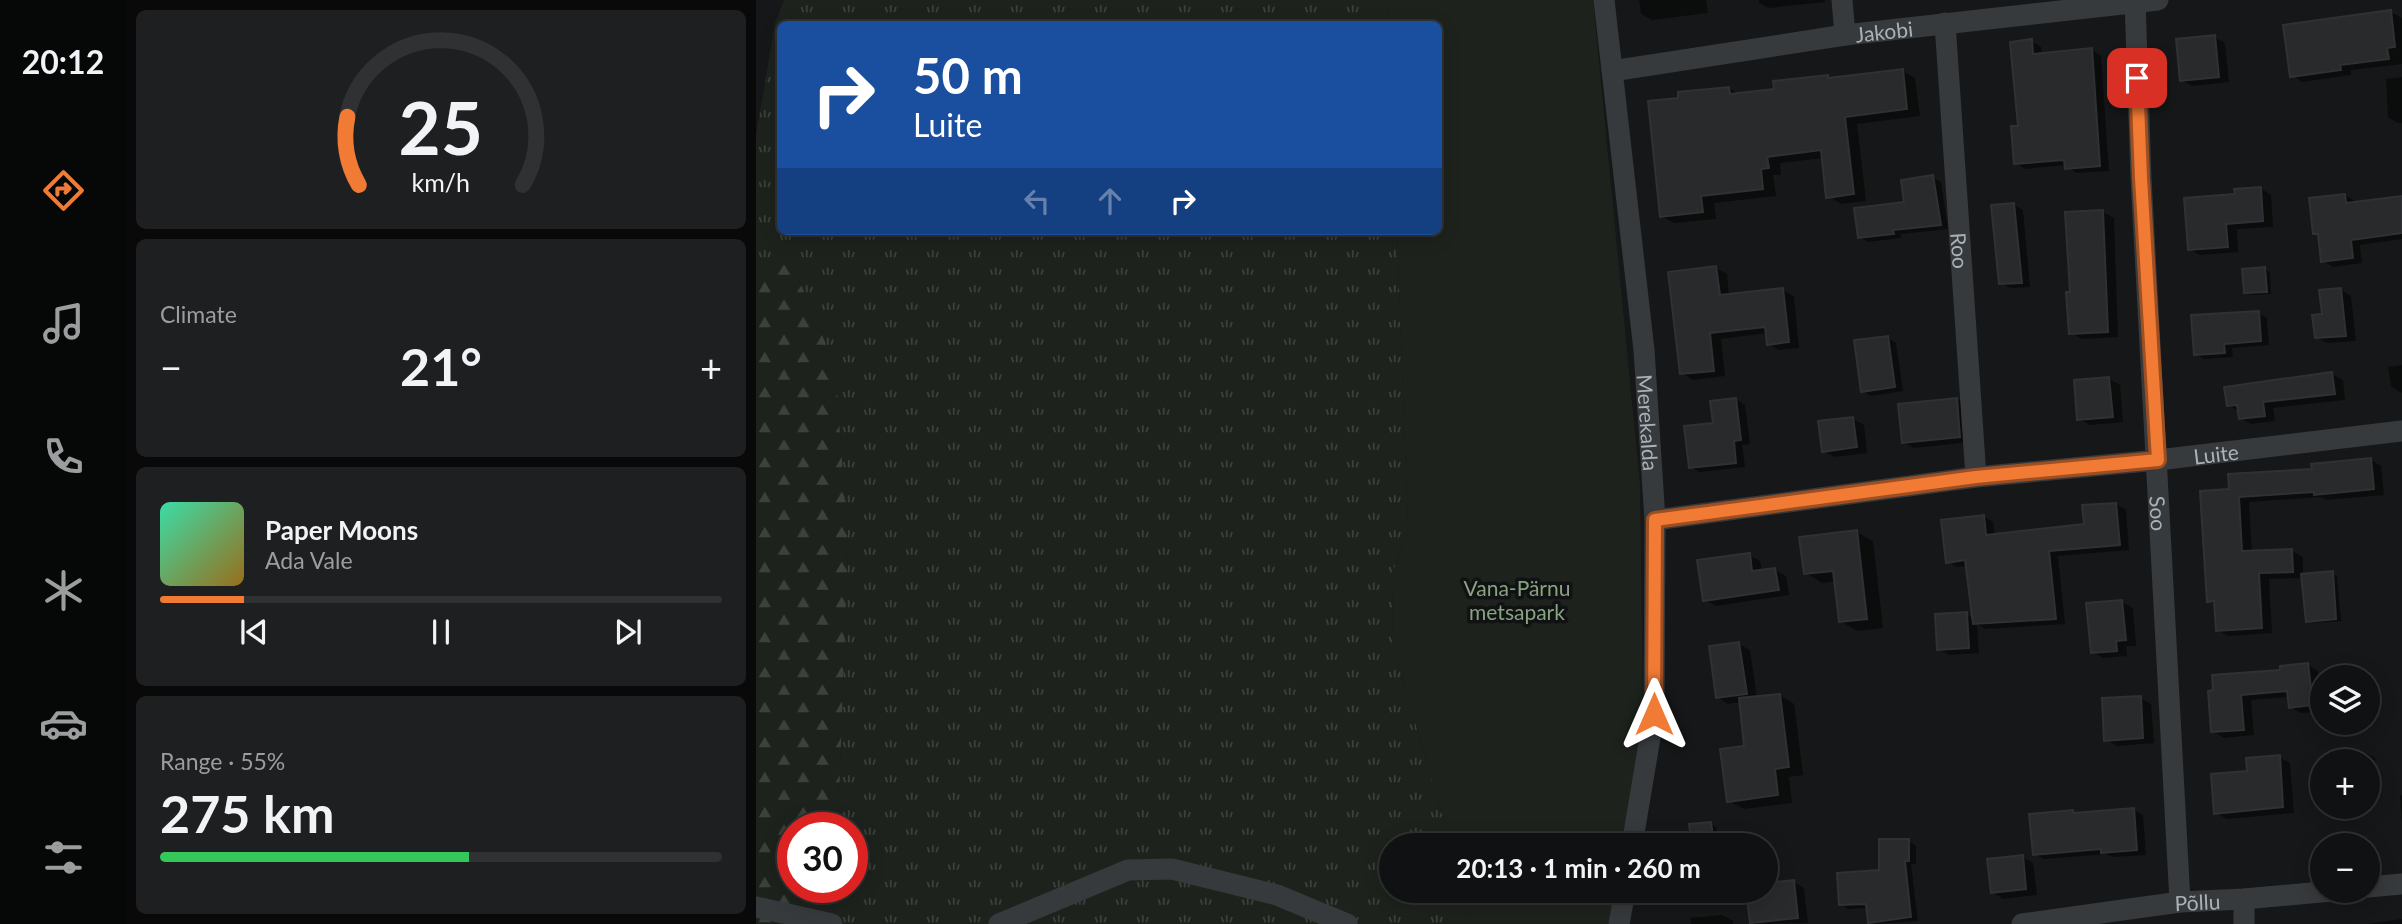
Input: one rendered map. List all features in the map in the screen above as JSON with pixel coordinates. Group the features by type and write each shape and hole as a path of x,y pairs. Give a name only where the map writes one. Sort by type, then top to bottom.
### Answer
{"street":[{"name":"Merekalda","path":"1604,0 1644,350 1655,520 1654,714 1634,833"},
{"path":"1842,0 1845,35"},
{"name":"Jakobi","path":"1612,71 1845,35 2158,0"},
{"name":"Soo","path":"2135,1 2141,178 2180,902"},
{"name":"Roo","path":"1945,23 1976,477"},
{"name":"Luite","path":"1655,520 1976,477 2158,460 2402,430"},
{"path":"999,924 1128,870 1172,869 1277,895 1348,924"},
{"path":"2380,886 2402,884"},
{"name":"Põllu","path":"2022,924 2180,902 2310,893"},
{"path":"2244,899 2244,924"},
{"path":"1619,924 1623,903"},
{"path":"756,907 832,924"}],"green space":[{"path":"784,0 1388,0 1389,21 777,21 777,235 1397,235 1408,529 1392,575 1393,646 1448,833 1379,833 1379,903 1468,903 1463,924 831,924 833,903 868,903 868,812 839,812 848,544 835,365 793,267 756,259 756,136 775,23"},
{"name":"Vana-Pärnu metsapark","path":"1388,0 1593,0 1640,485 1643,720 1625,833 1448,833 1393,646 1392,575 1408,529 1397,235 1442,235 1442,21 1389,21"},
{"path":"756,259 793,267 835,365 848,544 839,812 777,812 777,903 833,903 831,924 756,924"},
{"path":"1468,903 1614,903 1610,924 1463,924"}],"building":[{"path":"2391,10 2395,47 2387,48 2389,59 2340,65 2341,70 2290,77 2283,25"},
{"path":"2215,35 2219,77 2180,81 2176,39"},
{"path":"2032,39 2033,54 2092,48 2100,166 2065,169 2064,160 2014,164 2011,126 2018,126 2010,42"},
{"path":"1903,69 1907,109 1845,117 1854,194 1826,198 1821,150 1767,157 1769,168 1761,169 1763,189 1701,196 1703,212 1660,217 1648,101 1678,98 1678,92 1729,87 1730,94 1774,89 1773,81"},
{"path":"1933,175 1941,225 1893,230 1894,234 1858,238 1854,208 1904,202 1901,180"},
{"path":"2261,187 2263,221 2226,224 2228,247 2188,250 2184,198 2235,194 2234,189"},
{"path":"2345,194 2346,203 2402,196 2402,233 2351,240 2353,258 2321,262 2318,234 2313,234 2309,198"},
{"path":"2014,203 2022,283 1999,284 1991,205"},
{"path":"2103,210 2108,332 2069,334 2066,292 2070,292 2065,212"},
{"path":"1716,266 1720,295 1783,288 1789,342 1767,345 1765,327 1710,333 1714,371 1680,374 1668,272"},
{"path":"2265,267 2267,292 2244,293 2242,269"},
{"path":"2341,288 2346,336 2315,338 2312,315 2322,314 2319,290"},
{"path":"2259,311 2261,341 2224,344 2225,353 2194,355 2191,315"},
{"path":"1888,336 1895,387 1861,392 1854,340"},
{"path":"2332,372 2335,394 2263,402 2265,416 2239,419 2237,405 2227,406 2224,387"},
{"path":"2109,377 2113,417 2077,420 2074,380"},
{"path":"1736,398 1741,440 1734,441 1736,463 1689,468 1684,426 1713,423 1710,401"},
{"path":"1957,398 1960,437 1902,443 1898,404"},
{"path":"1853,417 1857,447 1822,452 1818,421"},
{"path":"2371,458 2374,489 2314,495 2314,492 2239,497 2242,551 2292,549 2293,572 2259,573 2262,628 2216,631 2214,601 2207,602 2200,491 2229,489 2228,474 2312,469 2311,464"},
{"path":"2116,503 2120,545 2049,551 2056,619 1973,624 1965,560 1946,563 1941,520 1984,515 1986,535 2084,524 2082,505"},
{"path":"1857,530 1867,619 1839,622 1833,571 1804,574 1799,537"},
{"path":"1750,553 1752,571 1775,568 1779,590 1703,601 1697,560"},
{"path":"2333,571 2336,619 2306,622 2301,574"},
{"path":"2122,600 2126,640 2116,641 2117,651 2091,653 2086,603"},
{"path":"1967,612 1969,648 1937,650 1935,614"},
{"path":"1739,642 1747,694 1716,698 1709,646"},
{"path":"2308,663 2310,705 2289,708 2287,691 2241,695 2244,730 2211,732 2208,691 2213,690 2212,675 2280,670 2280,666"},
{"path":"1780,694 1789,767 1775,769 1778,795 1727,802 1720,749 1744,746 1739,698"},
{"path":"2141,696 2143,738 2104,741 2102,698"},
{"path":"2280,755 2283,807 2214,814 2211,774 2247,771 2246,758"},
{"path":"2134,808 2137,850 2101,853 2101,849 2033,855 2029,814"},
{"path":"1711,822 1712,833 1690,833 1689,824"},
{"path":"1879,839 1909,839 1909,861 1905,861 1911,917 1868,923 1866,904 1839,905 1837,873 1879,870"},
{"path":"2023,855 2026,889 1991,893 1987,859"},
{"path":"1794,880 1798,918 1750,923 1748,903 1778,903 1778,882"}],"route":[{"path":"1654,714 1655,520 1976,477 2158,460 2137,78"}]}
